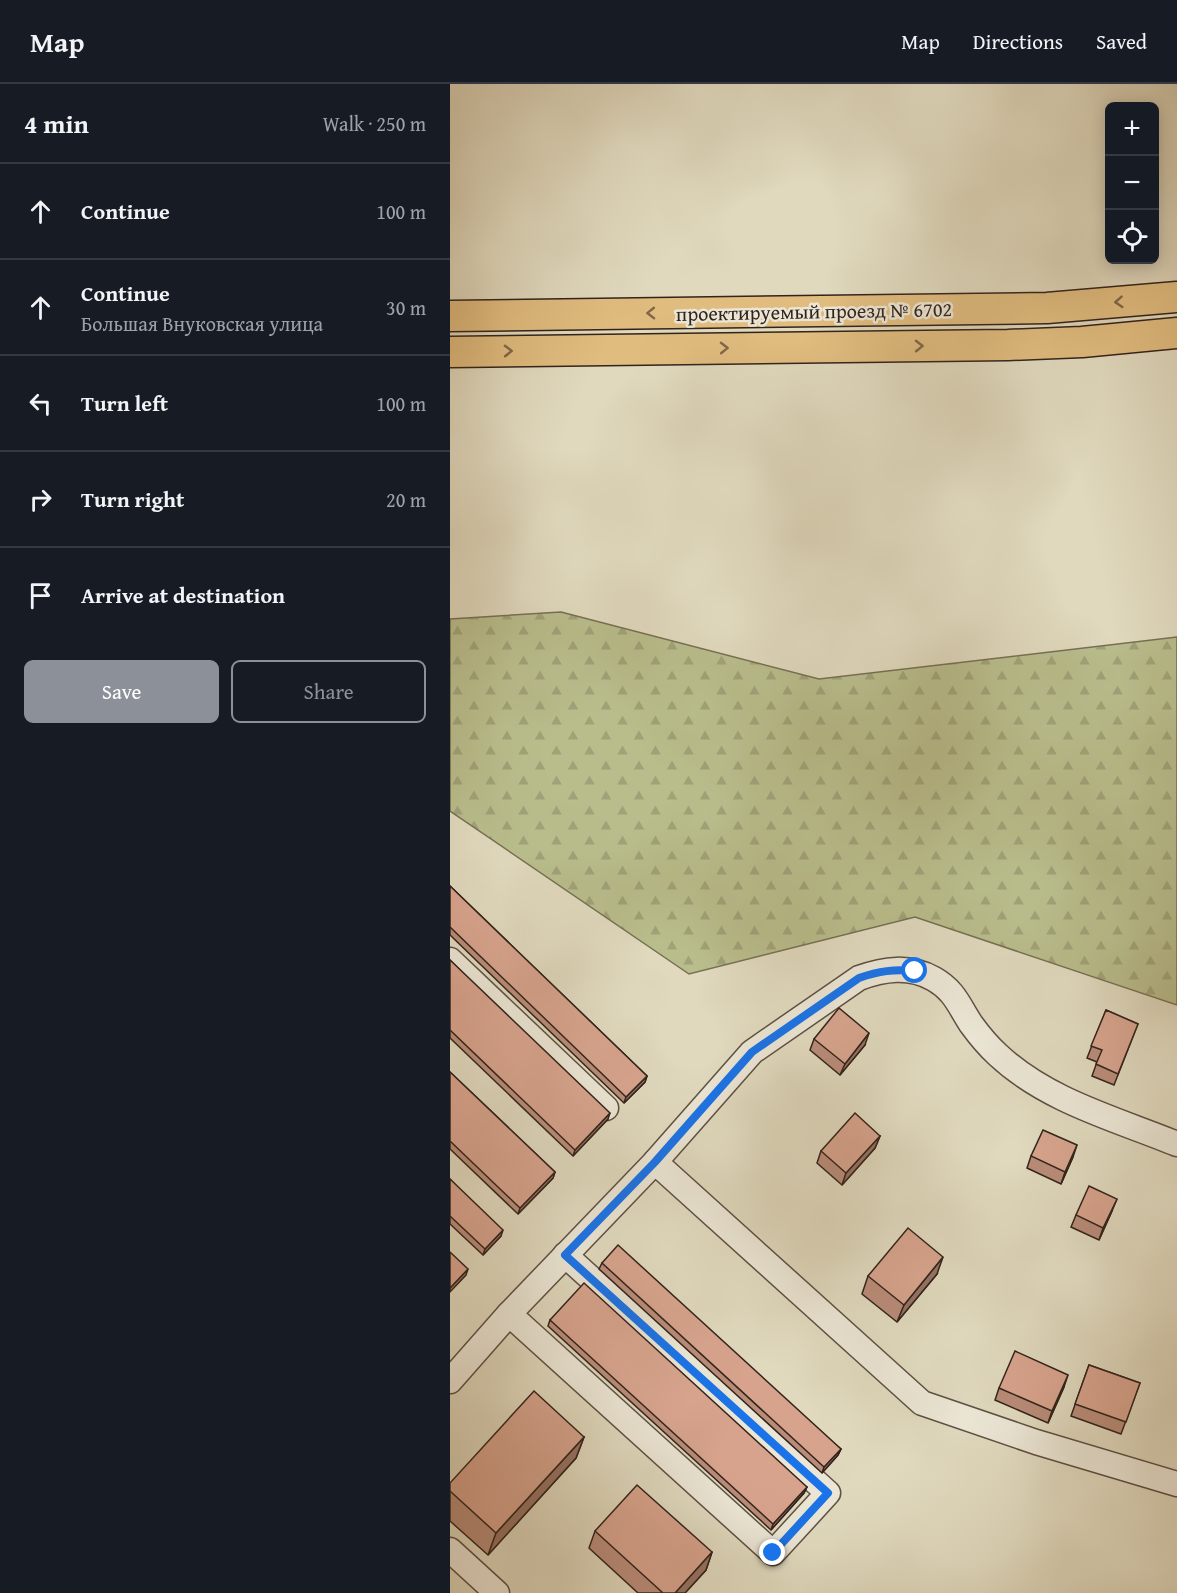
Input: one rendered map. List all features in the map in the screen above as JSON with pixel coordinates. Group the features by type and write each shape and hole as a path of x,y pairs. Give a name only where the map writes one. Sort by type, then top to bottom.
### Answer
{"main road":[{"name":"проектируемый проезд № 6702","path":"450,316 1047,308 1177,297"},
{"name":"проектируемый проезд № 6702","path":"450,352 1008,345 1082,342 1177,333"}],"street":[{"path":"450,960 606,1108"},
{"path":"450,1381 509,1314 646,1171 752,1052 859,978 877,971 897,969 915,971 934,979 949,990 961,1005 970,1022 997,1054 1029,1080 1066,1100 1177,1144"},
{"path":"646,1171 922,1403 1036,1442 1177,1484"},
{"path":"509,1314 773,1553 828,1493 565,1255"},
{"path":"450,1550 497,1593"}],"green space":[{"path":"561,612 819,679 1177,637 1177,1005 915,917 689,974 450,811 450,619"}],"building":[{"path":"450,886 647,1076 626,1097 450,927"},
{"path":"450,960 610,1113 575,1150 450,1030"},
{"path":"839,1008 869,1033 845,1064 814,1039"},
{"path":"1106,1010 1138,1024 1118,1074 1096,1064 1102,1050 1091,1046"},
{"path":"450,1072 555,1172 520,1208 450,1141"},
{"path":"855,1113 880,1136 846,1173 821,1151"},
{"path":"1043,1130 1077,1145 1065,1172 1031,1156"},
{"path":"450,1179 503,1230 485,1249 450,1216"},
{"path":"1089,1186 1117,1199 1103,1228 1076,1215"},
{"path":"908,1228 943,1257 904,1305 868,1276"},
{"path":"618,1245 841,1449 824,1467 602,1263"},
{"path":"450,1252 468,1269 450,1288"},
{"path":"584,1283 807,1487 773,1524 550,1320"},
{"path":"1015,1351 1068,1375 1052,1411 999,1388"},
{"path":"1089,1365 1140,1383 1126,1422 1075,1404"},
{"path":"534,1391 584,1437 496,1533 450,1491 450,1483"},
{"path":"637,1485 712,1552 675,1593 663,1593 595,1531"}],"route":[{"path":"773,1553 828,1493 565,1255 655,1162 752,1052 859,978 877,971 897,969 915,971"}]}
